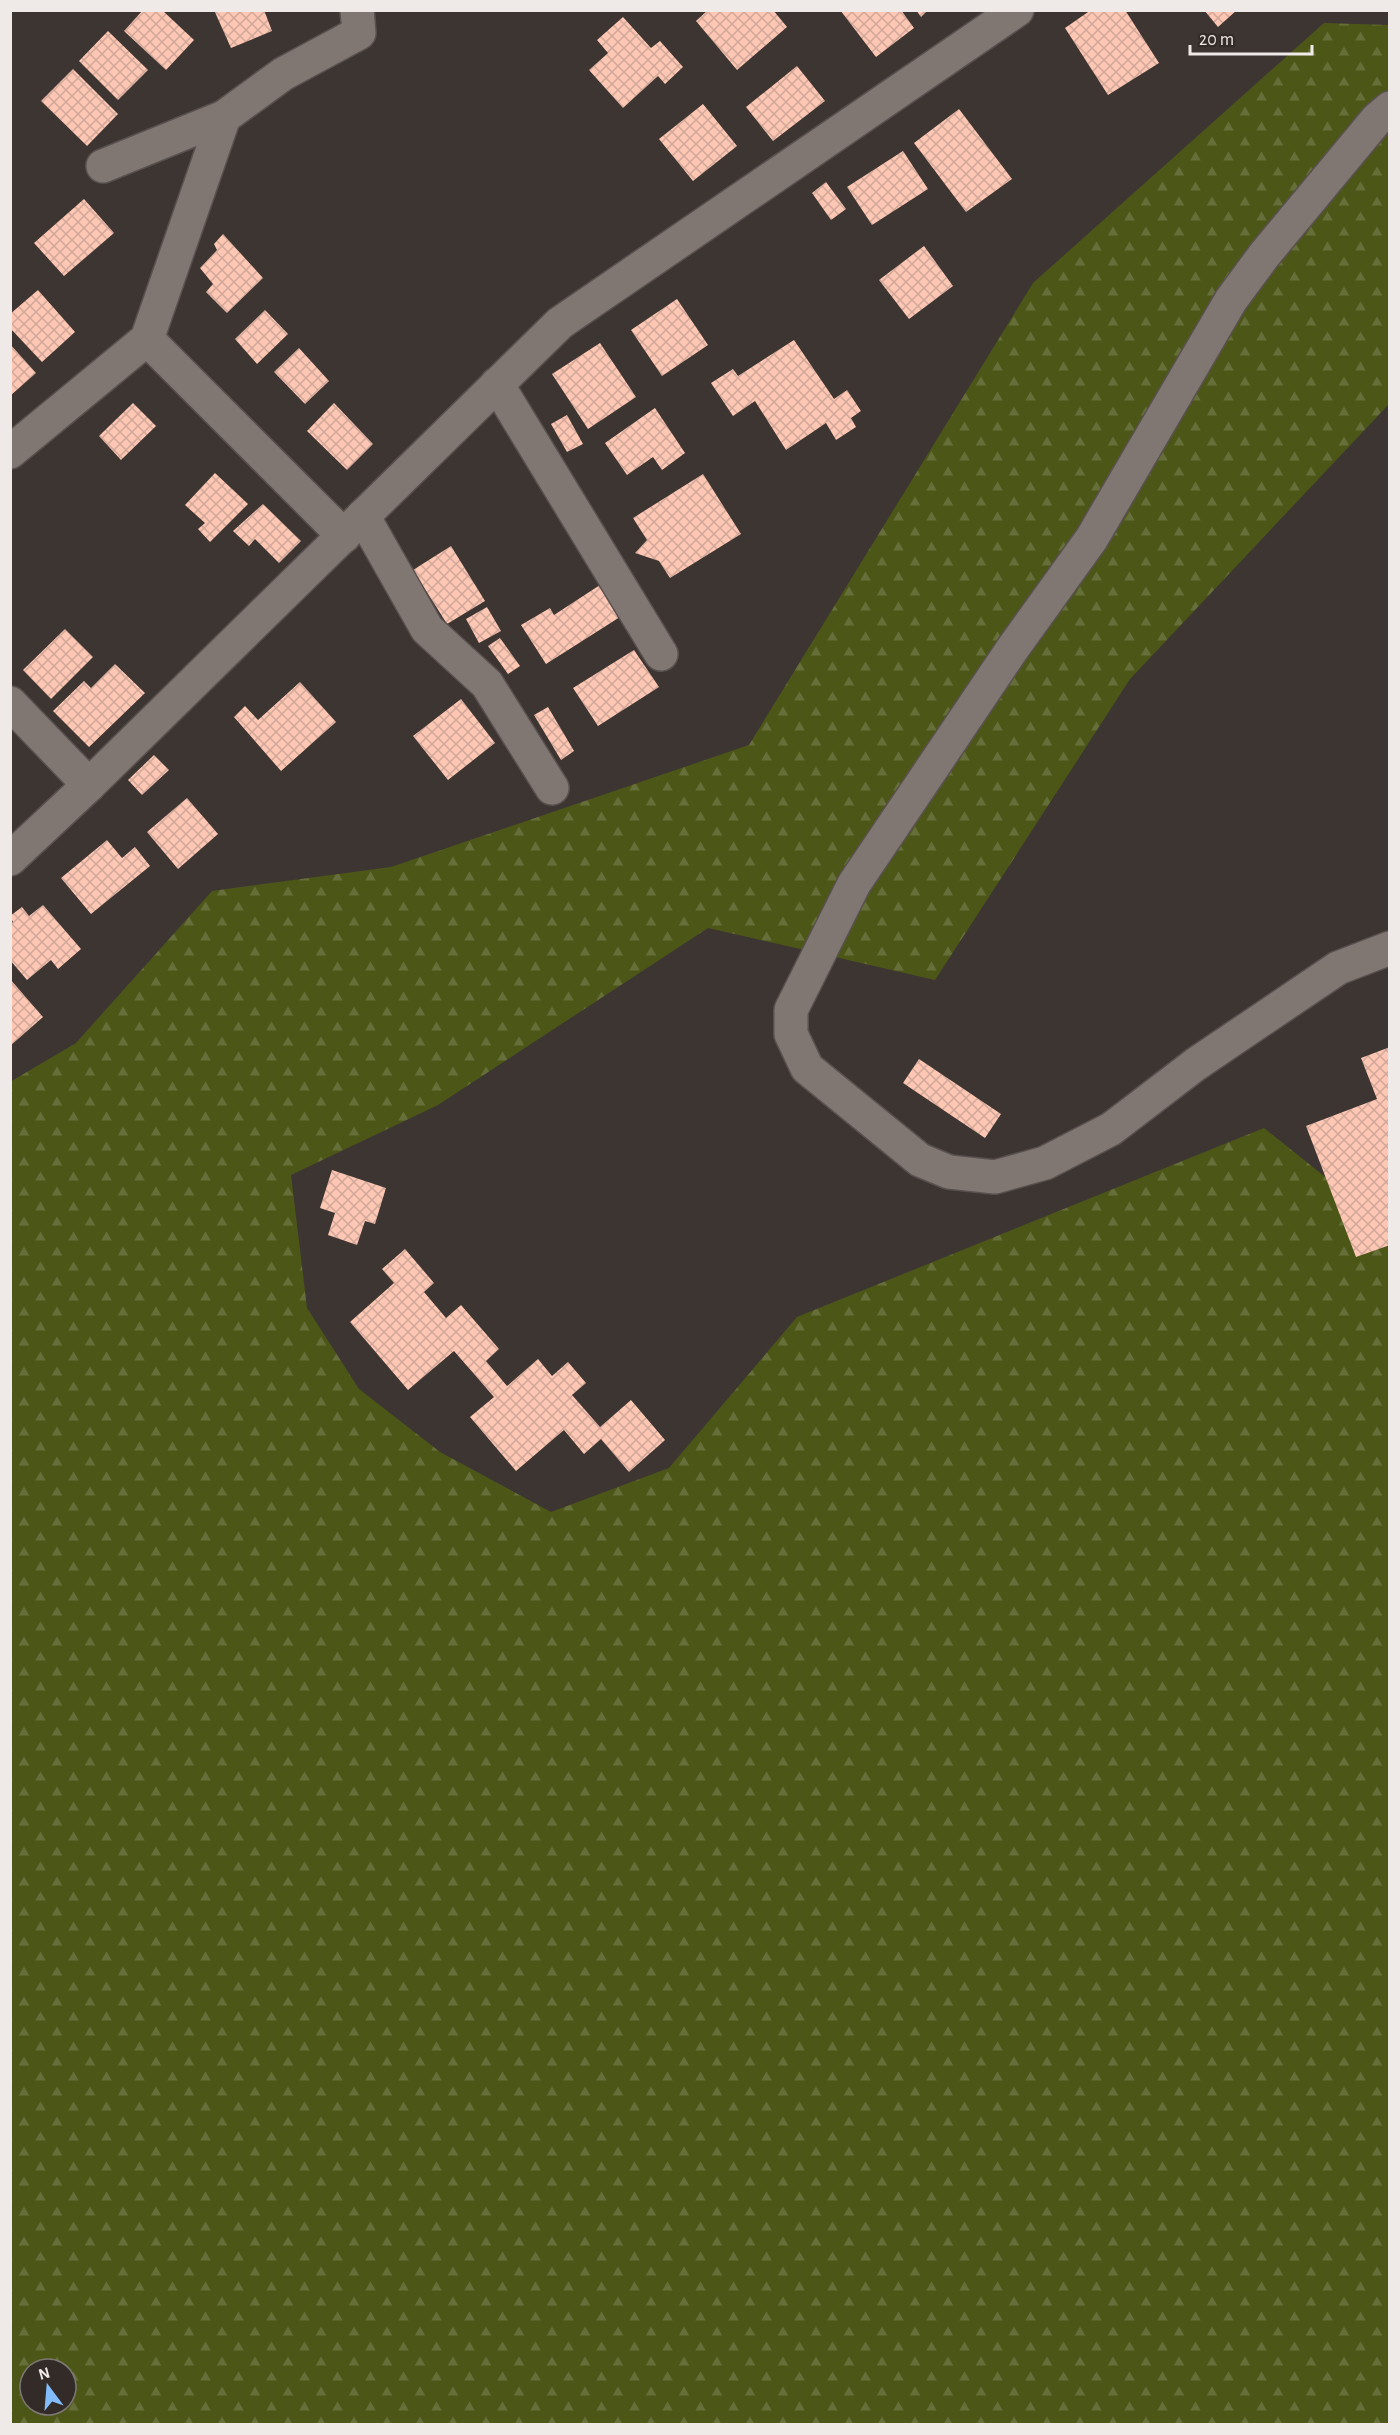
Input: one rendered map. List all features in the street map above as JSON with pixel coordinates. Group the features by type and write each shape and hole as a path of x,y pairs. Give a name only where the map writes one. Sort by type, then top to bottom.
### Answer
{"street":[{"path":"103,166 225,117 283,74 359,33 357,10"},
{"path":"10,859 89,785 560,323 1017,10"},
{"path":"1389,108 1377,119 1265,254 1231,300 1092,538 1013,648 854,884 791,1010 791,1034 807,1068 920,1160 950,1172 995,1177 1045,1163 1111,1129 1196,1064 1338,968 1389,948"},
{"path":"10,452 147,339 225,117"},
{"path":"147,339 353,526 427,629 487,684 552,788"},
{"path":"497,384 661,654"},
{"path":"10,703 89,785"}],"green space":[{"path":"1324,23 1389,25 1389,404 1130,679 935,980 708,928 438,1105 291,1175 307,1308 359,1389 440,1452 551,1512 669,1468 797,1317 1264,1128 1389,1228 1389,2424 11,2424 10,1082 76,1043 212,891 391,867 749,745 1033,283"}],"building":[{"path":"143,10 162,10 194,40 166,70 124,31"},
{"path":"214,10 264,10 272,31 231,48"},
{"path":"708,10 773,10 787,27 737,70 696,21"},
{"path":"840,10 901,10 914,28 876,57"},
{"path":"916,10 928,10 921,17"},
{"path":"1091,10 1125,10 1159,63 1108,95 1065,28"},
{"path":"1204,10 1237,10 1218,27"},
{"path":"623,17 651,48 660,41 683,67 665,84 658,76 623,108 589,70 608,53 597,40"},
{"path":"108,31 148,70 118,100 79,61"},
{"path":"797,66 825,101 773,141 746,107"},
{"path":"73,69 118,114 87,146 41,101"},
{"path":"703,104 737,146 693,181 659,139"},
{"path":"959,109 1012,179 966,212 914,143"},
{"path":"903,151 928,189 872,225 847,187"},
{"path":"826,182 846,209 831,220 812,193"},
{"path":"84,199 114,233 64,276 34,243"},
{"path":"223,234 263,278 227,313 206,292 213,284 200,268 217,250 214,244"},
{"path":"924,246 953,286 909,319 879,280"},
{"path":"38,290 75,332 42,362 10,328 10,314"},
{"path":"677,299 708,345 662,376 631,330"},
{"path":"265,310 288,334 257,364 235,339"},
{"path":"794,340 834,399 847,390 861,411 851,418 856,427 836,440 826,423 786,450 755,401 733,416 711,383 733,369 738,376"},
{"path":"600,343 636,397 588,429 552,374"},
{"path":"10,344 36,373 10,396"},
{"path":"299,348 329,381 305,404 274,372"},
{"path":"133,403 156,426 121,460 99,436"},
{"path":"334,403 373,444 347,470 307,431"},
{"path":"655,408 685,453 662,470 653,457 627,475 605,443"},
{"path":"567,415 583,444 567,452 551,424"},
{"path":"215,473 248,504 210,542 198,529 205,523 185,505"},
{"path":"703,474 741,534 670,578 659,561 635,553 647,540 633,518"},
{"path":"263,504 301,541 279,563 255,539 249,546 233,531"},
{"path":"451,546 485,601 447,624 413,570"},
{"path":"600,585 620,617 546,664 521,625 550,608 554,615"},
{"path":"487,607 501,631 479,643 466,619"},
{"path":"65,629 93,657 51,699 23,670"},
{"path":"500,638 520,666 508,674 488,646"},
{"path":"634,650 659,687 598,726 573,688"},
{"path":"115,664 145,693 89,747 53,711 84,681 91,688"},
{"path":"300,682 336,722 281,771 234,717 245,706 258,720"},
{"path":"461,699 495,743 448,780 413,736"},
{"path":"548,707 574,751 561,760 534,715"},
{"path":"154,755 169,770 142,795 128,780"},
{"path":"187,798 218,834 178,869 147,832"},
{"path":"107,840 122,858 135,847 150,866 91,914 61,878"},
{"path":"43,905 81,949 58,969 51,960 27,980 10,960 10,924 13,922 10,916 22,907 29,916"},
{"path":"10,979 43,1017 10,1046"},
{"path":"1390,1047 1390,1245 1356,1257 1306,1126 1377,1099 1361,1058"},
{"path":"919,1059 1001,1114 985,1138 903,1083"},
{"path":"332,1170 386,1188 375,1224 365,1221 357,1245 328,1235 335,1213 320,1208"},
{"path":"405,1249 434,1283 424,1292 446,1318 461,1305 499,1349 486,1361 507,1386 538,1359 552,1376 568,1362 586,1383 572,1395 600,1427 631,1400 665,1440 629,1472 601,1439 584,1454 564,1430 516,1471 470,1417 494,1397 454,1351 408,1390 350,1322 394,1283 382,1269"}]}
